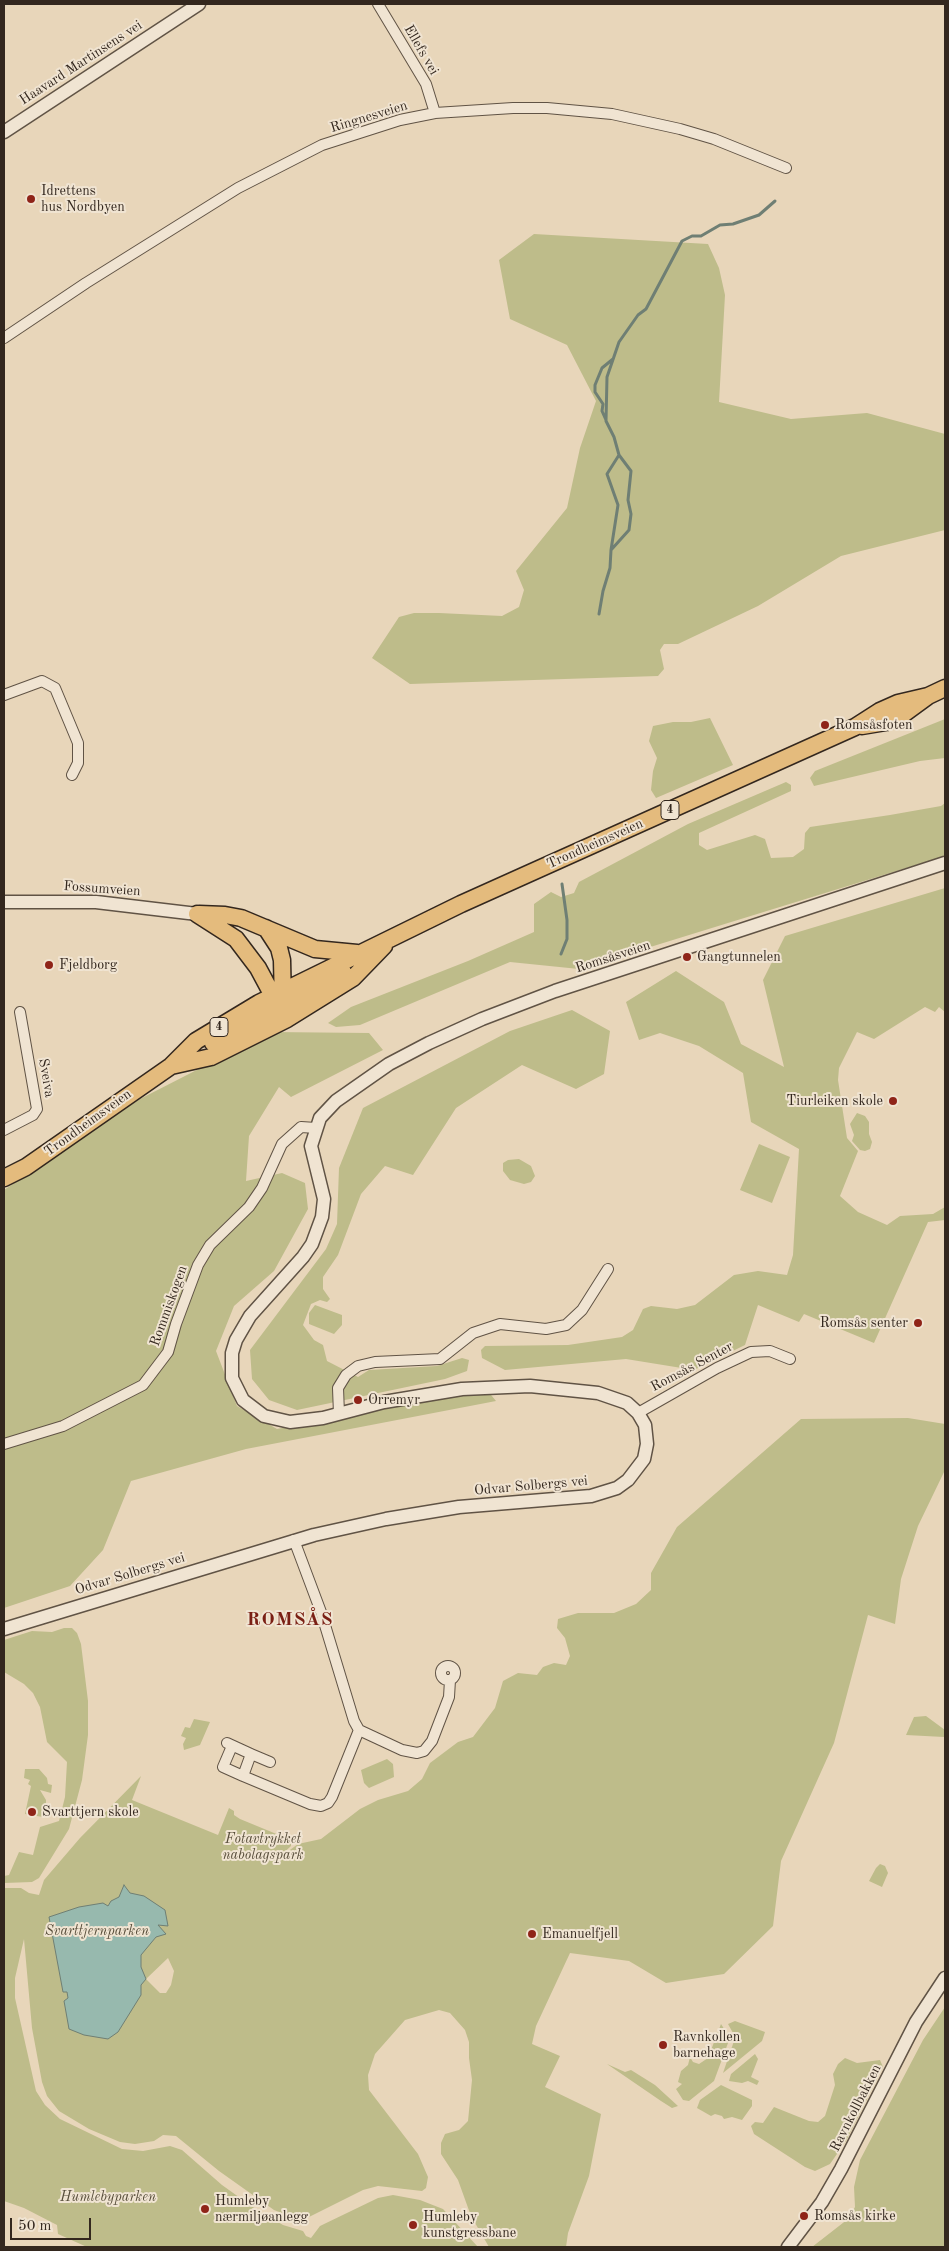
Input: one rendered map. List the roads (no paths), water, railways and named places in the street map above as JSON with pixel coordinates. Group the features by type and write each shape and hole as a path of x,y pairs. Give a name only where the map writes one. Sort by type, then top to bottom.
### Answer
{"highway":[{"name":"Trondheimsveien","path":"4,1178 26,1167 171,1066 196,1042 390,939 461,904 855,727 888,708 928,696 945,688"},
{"path":"197,914 242,918 315,949 345,953 364,953"},
{"path":"197,914 219,927 240,944 279,997"},
{"path":"266,928 279,948 282,960 279,997"},
{"name":"Trondheimsveien","path":"171,1066 211,1057 287,1019 353,978 390,939"}],"street":[{"name":"Haavard Martinsens vei","path":"4,132 199,4"},
{"name":"Ellefs vei","path":"378,4 426,84 435,113"},
{"name":"Ringnesveien","path":"4,338 173,228 282,164 322,145 359,132 435,113 530,108 612,114 680,128 714,139 786,168"},
{"path":"4,695 42,680 55,688 78,743 78,763 72,775"},
{"name":"Romsåsveien","path":"316,1128 326,1110 353,1088 406,1054 482,1019 547,994 945,862"},
{"name":"Fossumveien","path":"4,902 96,902 197,914"},
{"name":"Sveiva","path":"4,1130 33,1115 37,1109 20,1012"},
{"name":"Rommiskogen","path":"4,1444 63,1426 143,1385 168,1352 176,1324 198,1265 210,1245 249,1207 262,1188 282,1144 301,1127 316,1128"},
{"path":"316,1128 311,1146 312,1155 324,1199 319,1230 303,1257 261,1303 241,1329 232,1352 231,1366 237,1390 252,1409 264,1416 290,1422 340,1414 435,1392 515,1386 598,1393 620,1399 638,1413"},
{"path":"340,1414 338,1388 346,1375 358,1366 375,1362 440,1359 474,1334 500,1324 546,1329 566,1325 582,1310 608,1269"},
{"name":"Romsås Senter","path":"638,1413 717,1368 750,1352 770,1351 790,1359"},
{"name":"Odvar Solbergs vei","path":"4,1629 294,1540 430,1511 574,1498 605,1493 628,1480 644,1459 646,1432 638,1413"},
{"path":"294,1540 321,1612 354,1721 359,1730 402,1750 417,1753 424,1751 432,1741 449,1696 450,1680"},
{"path":"270,1762 230,1745 223,1767 310,1804 325,1804 332,1797 359,1730"},
{"path":"243,1776 251,1754"},
{"name":"Ravnkollbakken","path":"788,2247 822,2202 842,2169 916,2022 945,1978"}],"water":[{"path":"124,1885 130,1893 144,1896 165,1910 168,1926 158,1925 166,1934 156,1937 141,1955 141,1967 146,1979 141,1985 141,1995 118,2032 108,2039 84,2035 69,2029 64,2001 68,1998 67,1992 63,1992 49,1917 79,1907 103,1903 108,1906 111,1901 119,1897"}],"waterway":[{"path":"599,614 610,568 611,550 629,530 631,514 628,500 631,471 619,455 614,437 606,421 607,377 619,342 638,315 646,309 682,241 692,236 701,236 720,225 733,224 759,215 775,201"},
{"path":"606,420 602,411 603,404 595,392 595,385 602,368 613,359"},
{"path":"611,550 618,505 607,474 619,455"},
{"path":"561,954 567,939 567,920 562,884"}],"place":[{"name":"Idrettens hus Nordbyen","path":"31,199"},
{"name":"Romsåsfoten","path":"825,725"},
{"name":"Gangtunnelen","path":"687,957"},
{"name":"Fjeldborg","path":"49,965"},
{"name":"Tiurleiken skole","path":"893,1101"},
{"name":"Romsås senter","path":"918,1323"},
{"name":"Orremyr","path":"358,1400"},
{"name":"Svarttjern skole","path":"32,1812"},
{"name":"Emanuelfjell","path":"532,1934"},
{"name":"Ravnkollen barnehage","path":"663,2045"},
{"name":"Humleby nærmiljøanlegg","path":"205,2209"},
{"name":"Romsås kirke","path":"804,2216"},
{"name":"Humleby kunstgressbane","path":"413,2225"}],"district":[{"name":"ROMSÅS","path":"290,1620"}],"park label":[{"name":"Fotavtrykket nabolagspark","path":"263,1848"},
{"name":"Svarttjernparken","path":"97,1931"},
{"name":"Humlebyparken","path":"108,2197"}]}
